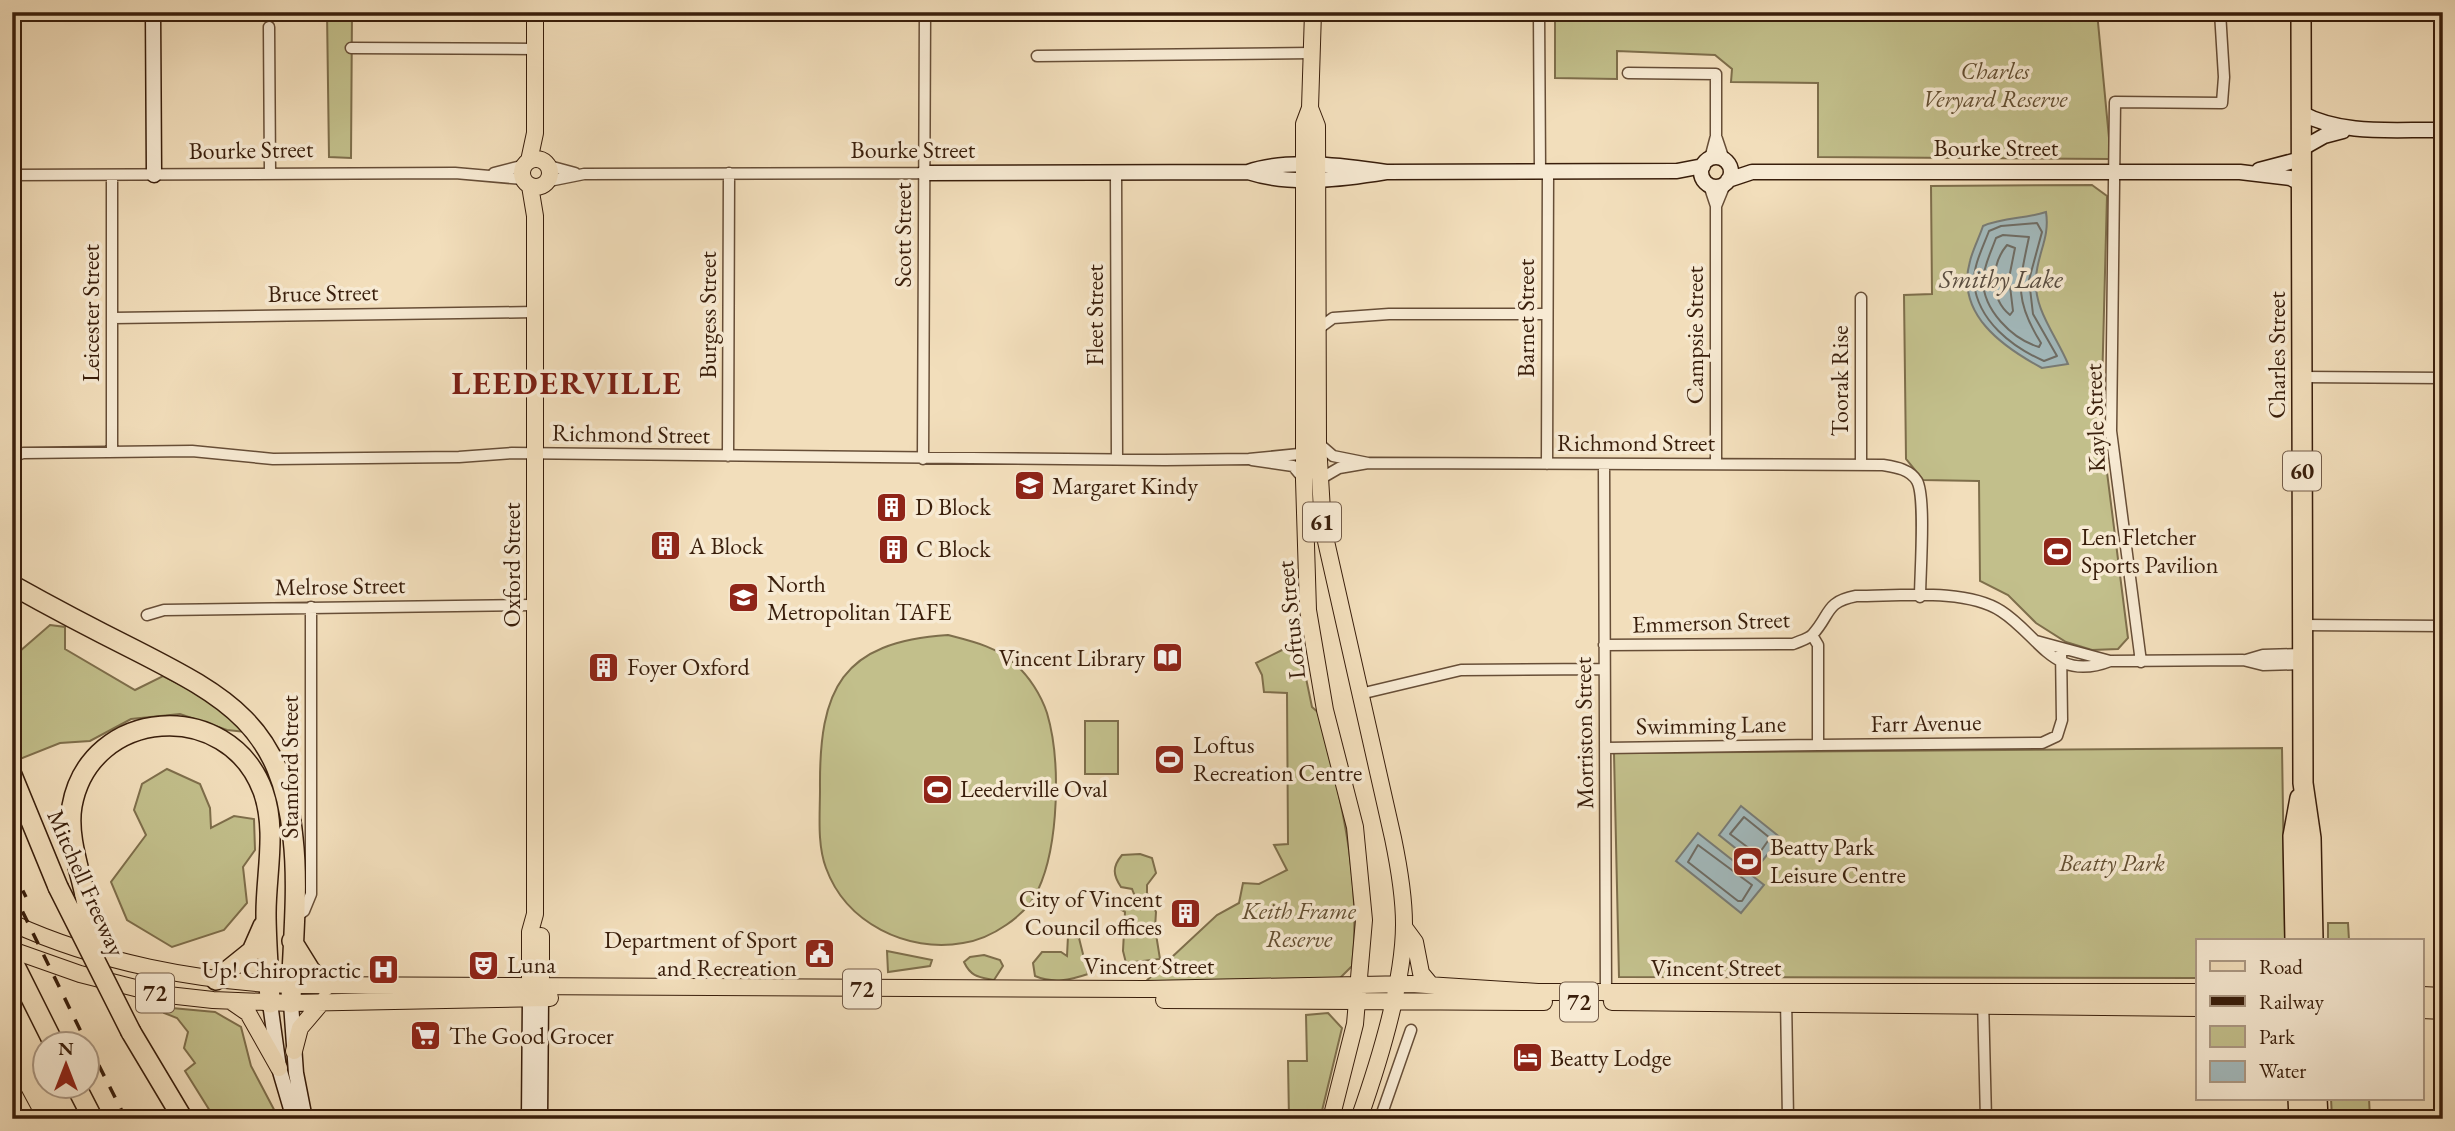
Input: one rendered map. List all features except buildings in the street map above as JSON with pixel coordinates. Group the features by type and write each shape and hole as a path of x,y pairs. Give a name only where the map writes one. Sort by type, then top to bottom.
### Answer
{"highway":[{"name":"Charles Street","path":"2301,12 2303,783 2311,838 2313,939"},
{"path":"12,585 200,684 225,700 252,726 272,758 288,802 293,839 291,994"},
{"path":"103,979 74,848 71,818 84,773 100,752 130,733 163,725 181,725 217,737 244,759 263,791 268,809 266,911 270,994"},
{"name":"Mitchell Freeway","path":"12,775 58,887 103,979 183,1119"},
{"name":"Charles Street","path":"2295,939 2293,836 2303,783"},
{"path":"216,980 252,951 262,933 266,911"},
{"path":"292,940 324,993"},
{"path":"12,960 47,1030"},
{"path":"83,1100 93,1119"},
{"path":"2298,1100 2299,1119"},
{"path":"2317,1100 2318,1119"}],"main road":[{"path":"535,12 537,173"},
{"name":"Loftus Street","path":"1312,12 1310,108 1317,126 1311,173 1313,449"},
{"name":"Oxford Street","path":"537,173 535,914 530,932 540,994"},
{"name":"Loftus Street","path":"1311,173 1318,330 1310,623 1325,710 1355,827 1364,920 1359,994 1331,1119"},
{"name":"Loftus Street","path":"1312,479 1399,869 1404,927 1394,993 1372,1082 1359,1119"},
{"name":"72","path":"12,923 65,943 150,967 270,994"},
{"path":"1404,927 1415,942 1422,973 1431,985"},
{"name":"72","path":"12,950 80,974 159,994 232,1002 270,994"},
{"name":"Vincent Street","path":"1394,993 1431,985 1606,997 1983,999 2196,1008"},
{"name":"Vincent Street","path":"1983,999 2196,992"},
{"path":"294,1051 300,1028 324,993"},
{"name":"Vincent Street","path":"540,994 1249,1000 1394,993 1764,1002 1786,997"},
{"name":"Vincent Street","path":"270,994 1359,994"},
{"path":"2424,995 2443,996"},
{"path":"232,1002 248,1013 279,1068"},
{"path":"2424,1010 2443,1011"},
{"path":"12,1091 27,1119"}],"street":[{"path":"153,12 154,174"},
{"name":"Scott Street","path":"923,459 925,12"},
{"name":"Barnet Street","path":"1539,12 1544,172 1547,464"},
{"name":"Kayle Street","path":"2141,662 2111,431 2115,102 2222,103 2224,77 2220,12"},
{"path":"269,27 270,172"},
{"path":"351,48 535,49"},
{"path":"1037,56 1312,53"},
{"path":"1628,73 1716,74 1716,162 1702,174 1707,183"},
{"path":"2301,113 2323,125 2351,129 2443,130"},
{"name":"Bourke Street","path":"2240,172 2301,154 2324,136 2351,129"},
{"path":"1716,162 1731,171 1726,182"},
{"name":"Bourke Street","path":"12,175 270,172 1116,172 1248,173 1266,178 1350,167 1387,173 1677,171 1716,162 1752,172 2240,172 2290,178 2302,184"},
{"name":"Bourke Street","path":"1677,171 1707,183 1726,182 1752,172"},
{"name":"Fleet Street","path":"1116,172 1117,459"},
{"name":"Burgess Street","path":"728,456 729,173"},
{"name":"Leicester Street","path":"112,175 112,452"},
{"name":"Campsie Street","path":"1716,206 1726,182"},
{"name":"Campsie Street","path":"1707,183 1716,206 1716,463"},
{"name":"Toorak Rise","path":"1861,298 1861,464"},
{"name":"Bruce Street","path":"113,318 535,312"},
{"path":"1318,330 1332,318 1389,314 1546,314"},
{"path":"2301,377 2443,378"},
{"name":"Richmond Street","path":"12,457 23,453 192,451 273,459 535,454 905,456 923,459 1250,459 1313,449 1368,463"},
{"name":"Richmond Street","path":"1250,459 1293,466 1312,479 1339,468 1368,463 1861,464 1903,469 1917,481 1921,498 1920,597"},
{"name":"Morriston Street","path":"1604,464 1606,997"},
{"name":"Emmerson Street","path":"1604,645 1793,644 1812,635 1826,611 1839,599 1856,596 1966,597 1985,602 2002,611 2036,641 2041,650 2061,663 2087,667 2110,661"},
{"name":"Melrose Street","path":"147,615 164,610 535,606"},
{"name":"Stamford Street","path":"292,920 304,911 309,903 311,607"},
{"path":"2302,625 2443,626"},
{"path":"1812,635 1818,645 1818,745"},
{"name":"Emmerson Street","path":"2036,641 2110,661 2243,660 2263,655 2302,659"},
{"name":"Farr Avenue","path":"1818,745 2042,743 2057,736 2062,720 2061,649"},
{"path":"1360,694 1461,670 1604,669"},
{"name":"Swimming Lane","path":"1606,748 1818,745"},
{"path":"270,994 279,1068 294,1119"},
{"path":"291,994 294,1051 305,1119"},
{"name":"Oxford Street","path":"529,1119 540,994"},
{"name":"Oxford Street","path":"540,994 540,1119"},
{"path":"1786,997 1788,1119"},
{"path":"1983,999 1986,1119"},
{"path":"1764,1002 1778,1010 1786,1023"},
{"path":"1380,1119 1411,1030"},
{"path":"1372,1082 1391,1089"}],"green space":[{"path":"14,12 21,159 12,159"},
{"path":"327,12 352,12 351,158 329,157"},
{"name":"Charles Veryard Reserve","path":"1555,12 2097,12 2111,159 1818,157 1818,83 1731,82 1732,69 1715,55 1617,51 1617,79 1555,78"},
{"path":"2092,185 2107,196 2101,425 2128,638 2118,649 2092,650 2066,642 2036,623 2008,595 1980,581 1979,481 1923,480 1906,459 1904,295 1932,294 1931,186"},
{"path":"12,192 19,192 18,446 12,446"},
{"path":"50,625 65,627 65,649 135,690 163,676 215,702 246,732 227,730 180,714 131,719 90,741 60,743 20,759 12,736 12,658"},
{"name":"Leederville Oval","path":"948,635 984,645 1001,653 1020,669 1034,686 1047,713 1051,732 1056,802 1045,871 1038,890 1025,909 1007,925 985,937 942,945 900,938 881,930 863,919 848,904 835,887 823,859 820,789 825,724 832,698 844,677 860,660 883,648 912,640"},
{"name":"Keith Frame Reserve","path":"1295,648 1301,654 1312,707 1321,715 1342,808 1354,902 1352,966 1340,978 1142,985 1217,915 1239,903 1243,883 1259,884 1287,870 1274,845 1288,844 1287,693 1264,692 1262,675 1256,663 1282,650"},
{"path":"1085,721 1118,721 1118,774 1085,774"},
{"name":"Beatty Park","path":"2282,748 2285,939 2196,939 2196,978 1619,977 1614,753"},
{"path":"167,769 200,784 210,808 211,828 234,816 254,819 255,850 243,867 247,903 224,930 172,947 127,920 111,882 146,835 134,810 142,784"},
{"path":"1140,854 1152,858 1156,873 1147,885 1147,893 1156,912 1155,928 1160,959 1126,963 1123,951 1125,912 1118,908 1120,902 1136,899 1132,889 1121,887 1116,879 1115,867 1122,855"},
{"path":"2328,923 2348,923 2349,939 2328,939"},
{"path":"1068,936 1079,938 1088,974 1062,980 1035,976 1033,963 1042,952 1061,952 1067,956"},
{"path":"887,951 932,960 930,966 888,972"},
{"path":"984,955 1000,960 1003,966 994,980 973,973 964,962 970,957"},
{"path":"161,1007 215,1012 241,1027 251,1066 279,1119 215,1119 185,1071 195,1063 184,1048 188,1032 177,1018 164,1013"},
{"path":"1328,1013 1342,1028 1320,1119 1289,1119 1288,1061 1307,1061 1306,1015"},
{"path":"2331,1100 2369,1100 2370,1119 2332,1119"}],"water":[{"name":"Smithy Lake","path":"2046,212 2046,230 2037,268 2036,289 2042,311 2068,364 2042,368 2012,350 1986,326 1969,297 1967,280 1971,257 1983,226"},
{"path":"1741,806 1781,838 1758,866 1719,835"},
{"path":"1698,833 1764,885 1741,913 1676,861"}],"railway":[{"path":"12,869 26,897"},
{"path":"12,890 80,1030"},
{"path":"102,1072 126,1119"}],"place":[{"name":"Margaret Kindy","path":"1029,486"},
{"name":"D Block","path":"892,507"},
{"name":"A Block","path":"666,546"},
{"name":"C Block","path":"893,549"},
{"name":"Len Fletcher Sports Pavilion","path":"2058,551"},
{"name":"North Metropolitan TAFE","path":"744,598"},
{"name":"Vincent Library","path":"1168,658"},
{"name":"Foyer Oxford","path":"604,667"},
{"name":"Loftus Recreation Centre","path":"1170,759"},
{"name":"Leederville Oval","path":"937,789"},
{"name":"Beatty Park Leisure Centre","path":"1747,861"},
{"name":"City of Vincent Council offices","path":"1185,913"},
{"name":"Department of Sport and Recreation","path":"820,954"},
{"name":"Luna","path":"484,965"},
{"name":"Up! Chiropractic","path":"384,970"},
{"name":"The Good Grocer","path":"426,1036"},
{"name":"Beatty Lodge","path":"1527,1058"}],"district":[{"name":"LEEDERVILLE","path":"567,383"}]}
